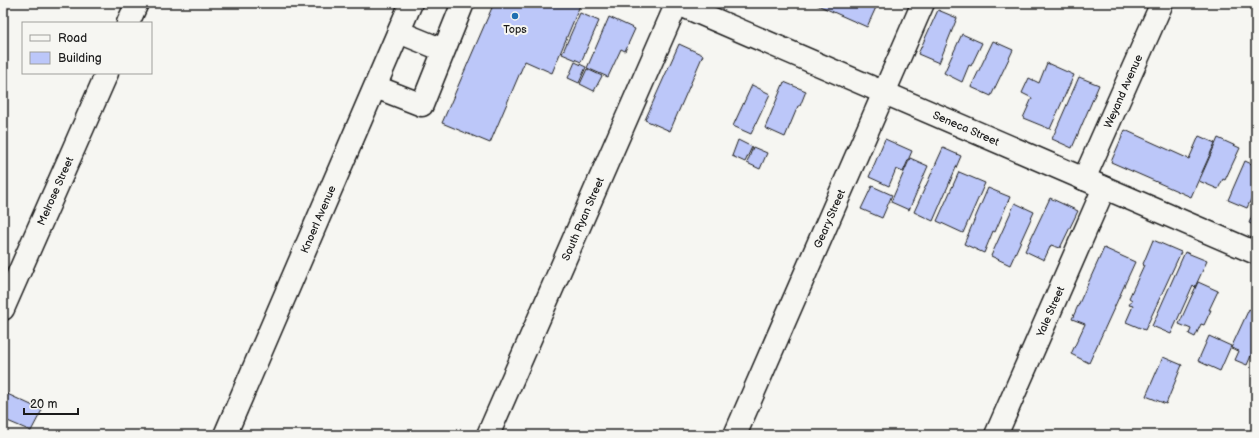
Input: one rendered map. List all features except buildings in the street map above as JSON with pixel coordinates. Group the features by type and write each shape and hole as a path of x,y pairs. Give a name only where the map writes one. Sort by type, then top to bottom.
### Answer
{"street":[{"path":"128,22 137,3"},
{"name":"Knoerl Avenue","path":"225,435 411,3"},
{"path":"376,87 422,105 463,3"},
{"name":"Seneca Street","path":"677,3 1256,253"},
{"name":"South Ryan Street","path":"488,435 677,3"},
{"name":"Geary Street","path":"736,435 922,3"},
{"name":"Weyand Avenue","path":"1084,179 1162,3"},
{"path":"399,32 443,50"},
{"name":"Melrose Street","path":"3,309 106,74"},
{"name":"Yale Street","path":"996,435 1104,188"}],"place":[{"name":"Tops","path":"515,16"}]}
